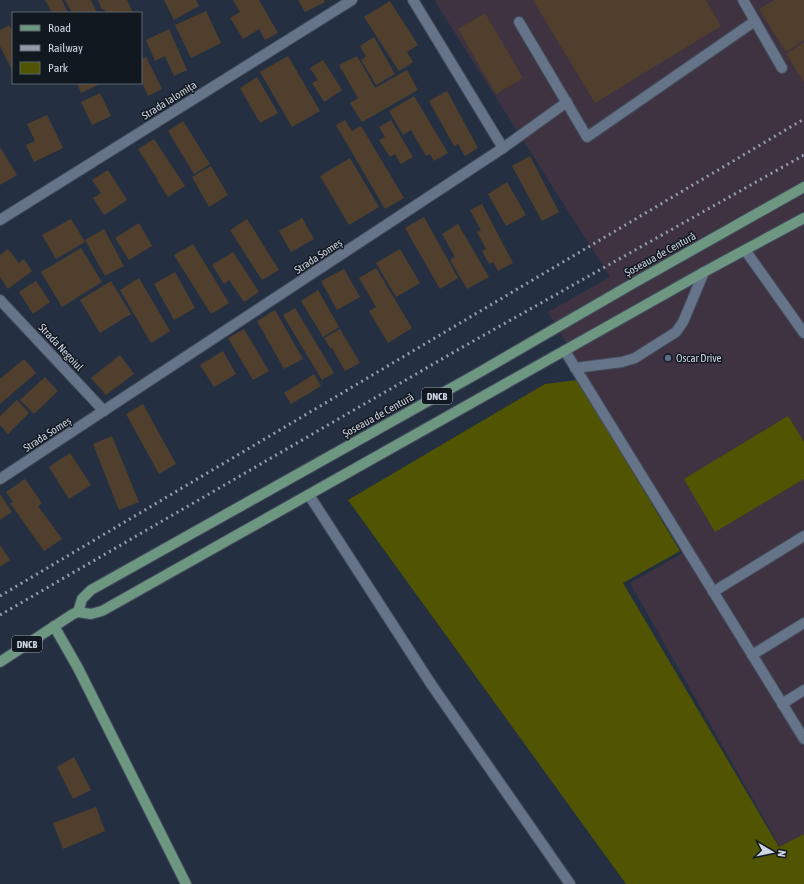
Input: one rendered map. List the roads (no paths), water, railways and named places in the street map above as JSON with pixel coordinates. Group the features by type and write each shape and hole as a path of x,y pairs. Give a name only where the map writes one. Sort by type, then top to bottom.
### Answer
{"main road":[{"name":"Șoseaua de Centură","path":"78,612 82,599 91,590 480,372 638,280 804,187"},
{"name":"DNCB","path":"0,662 78,612 91,614 102,611 704,272 804,218"},
{"path":"54,626 78,668 186,884"}],"street":[{"name":"Strada Ialomița","path":"0,220 352,0"},
{"path":"413,0 504,148"},
{"path":"743,0 782,68"},
{"path":"519,22 587,137 755,21"},
{"name":"Strada Someș","path":"0,479 504,148 567,102"},
{"path":"745,250 804,333"},
{"path":"575,368 622,362 635,358 676,332 683,322 704,272"},
{"name":"Strada Negoiul","path":"0,300 104,411"},
{"path":"565,351 804,740"},
{"path":"309,495 431,684 570,884"},
{"path":"713,592 804,536"},
{"path":"752,655 804,623"},
{"path":"782,704 804,690"}],"railway":[{"path":"0,596 804,119"},
{"path":"0,615 461,348 804,155"}],"place":[{"name":"Oscar Drive","path":"668,358"}]}
